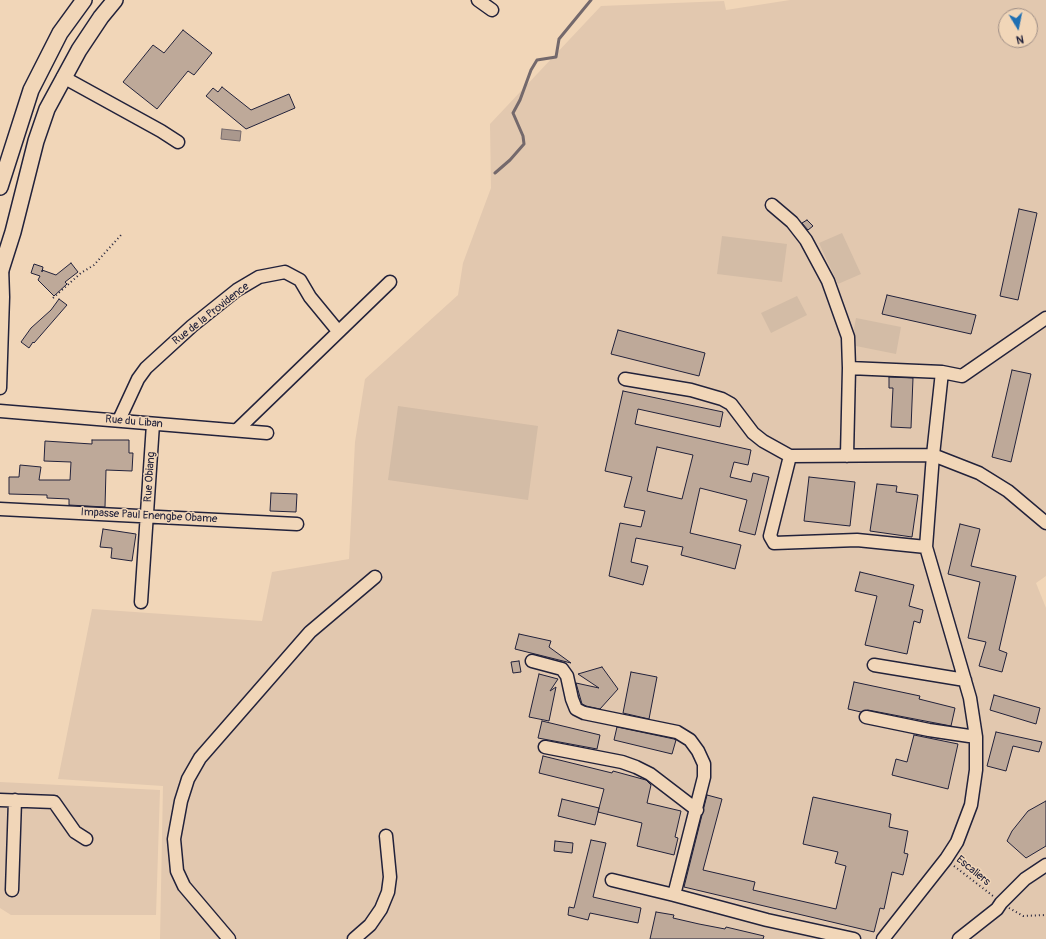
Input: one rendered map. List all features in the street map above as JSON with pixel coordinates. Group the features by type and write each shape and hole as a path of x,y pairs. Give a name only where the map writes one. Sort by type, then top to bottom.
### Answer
{"main road":[{"path":"0,187 30,90 60,33 84,0"},
{"path":"1,269 13,232 36,142 47,108 88,35 115,0"}],"street":[{"path":"478,0 492,10"},
{"path":"64,77 178,142"},
{"path":"772,205 800,229 824,272 848,337 849,368 847,456"},
{"path":"0,388 1,269"},
{"name":"Rue de la Providence","path":"119,420 138,380 146,368 192,326 237,290 259,277 285,272 300,280 310,297 338,331"},
{"path":"237,430 390,282"},
{"path":"849,368 942,372 962,376 1046,318"},
{"path":"883,939 946,859 957,842 971,805 976,770 976,737 965,680 926,547 933,455 942,372"},
{"path":"625,379 691,390 722,399 731,404 753,433 763,442 790,456 933,455 979,474 1003,487 1046,523"},
{"name":"Rue du Liban","path":"0,411 267,433"},
{"name":"Rue Obiang","path":"141,602 153,424"},
{"path":"790,456 770,536 774,543 857,540 926,547"},
{"name":"Impasse Paul Enengbe Obame","path":"0,509 298,524"},
{"path":"229,939 184,886 177,871 174,839 181,801 188,780 200,758 310,632 375,577"},
{"path":"532,661 562,669 567,676 572,699 576,709 584,713 677,732 690,740 704,764 704,777 674,895"},
{"path":"874,665 965,680"},
{"path":"866,717 929,730 976,737"},
{"path":"544,747 622,762 636,767 650,774 696,810"},
{"path":"0,800 54,802 75,832 86,839"},
{"path":"12,890 15,800"},
{"path":"354,939 370,924 381,909 388,892 390,877 386,836"},
{"path":"959,939 997,909 1025,879 1046,865"},
{"path":"612,880 767,920 854,939"}],"path":[{"path":"53,298 81,273 94,265 121,235"},
{"name":"Escaliers","path":"946,859 991,895"},
{"path":"1001,903 1023,916 1046,916"}],"shaded area":[{"path":"790,0 1046,0 1046,576 1036,583 1046,608 1046,939 160,939 163,786 58,779 92,609 262,621 272,572 349,559 355,442 365,379 458,295 463,263 491,188 490,124 601,6 724,1 726,10"},
{"path":"222,129 241,131 240,141 221,139"},
{"path":"842,233 861,274 838,284 819,243"},
{"path":"722,236 787,244 782,282 717,274"},
{"path":"797,296 807,315 771,333 761,313"},
{"path":"856,318 901,327 896,354 851,345"},
{"path":"398,406 538,426 528,500 388,480"},
{"path":"0,782 160,790 156,915 11,915 0,908"}],"building":[{"path":"183,30 212,53 194,75 188,71 157,109 123,82 153,45 164,53"},
{"path":"222,87 251,110 289,94 295,108 246,129 206,96 213,88 218,92"},
{"path":"1019,209 1037,213 1018,300 1000,296"},
{"path":"807,220 813,226 808,230 802,223"},
{"path":"71,263 78,272 65,282 67,284 54,296 38,280 40,276 31,273 34,264 43,267 42,270 56,275"},
{"path":"887,295 976,315 971,334 882,314"},
{"path":"59,299 67,305 29,348 21,342 31,328 51,310"},
{"path":"618,330 705,353 699,376 611,354"},
{"path":"1012,370 1031,374 1011,462 992,457"},
{"path":"889,377 913,378 911,428 891,427 893,388 889,388"},
{"path":"623,391 723,412 720,427 638,409 635,424 751,450 748,465 734,462 730,477 751,482 753,473 769,477 755,535 739,531 747,500 700,488 690,533 741,545 735,569 681,555 683,547 636,538 631,562 648,566 643,585 609,576 620,523 641,527 645,511 624,507 632,477 605,471","holes":["657,447 693,455 682,499 647,491"]},
{"path":"92,440 129,440 129,453 133,453 132,471 106,470 105,507 69,505 69,499 47,498 47,495 9,494 9,477 19,477 20,465 41,467 39,480 70,480 71,462 44,461 45,441 92,444"},
{"path":"809,477 855,482 850,526 804,521"},
{"path":"877,484 897,486 896,492 918,495 912,537 870,531"},
{"path":"271,493 297,494 296,512 270,511"},
{"path":"960,524 980,529 971,566 1016,576 999,650 1007,653 1002,672 979,666 986,642 968,638 980,582 948,574"},
{"path":"103,529 136,534 132,561 111,558 112,548 100,547"},
{"path":"860,572 914,585 909,606 923,610 920,623 914,621 907,654 865,645 877,596 855,591"},
{"path":"519,634 551,641 549,647 571,663 515,649"},
{"path":"519,661 521,672 513,673 511,662"},
{"path":"602,667 618,689 600,709 586,706 582,704 576,683 599,688 578,674"},
{"path":"631,672 657,677 649,719 623,713"},
{"path":"539,674 558,679 550,691 556,687 549,721 529,717"},
{"path":"854,682 920,696 919,699 955,708 951,726 868,710 861,712 848,709"},
{"path":"994,695 1040,708 1036,724 990,710"},
{"path":"542,721 600,735 597,749 538,738"},
{"path":"617,727 674,739 676,740 672,754 614,740"},
{"path":"996,732 1042,742 1039,752 1013,746 1006,771 987,766"},
{"path":"914,735 958,744 948,789 892,775 896,759 907,762"},
{"path":"543,756 612,773 613,771 646,780 651,785 647,803 681,811 675,837 678,838 674,855 637,846 642,823 598,812 604,789 539,773"},
{"path":"707,795 722,799 703,870 755,882 753,890 836,909 846,866 835,863 838,852 803,844 813,797 891,814 889,827 908,831 904,853 908,854 903,875 892,872 884,909 880,908 874,932 684,887"},
{"path":"562,799 599,808 595,825 558,816"},
{"path":"1046,801 1046,846 1026,858 1007,841 1012,831 1028,811"},
{"path":"591,840 606,843 593,897 641,908 638,923 590,913 588,920 568,915 569,907 574,908"},
{"path":"555,841 573,843 572,853 554,851"},
{"path":"656,912 674,915 673,918 699,924 725,929 726,927 764,936 763,939 650,939"}],"waterway":[{"path":"495,173 510,160 524,144 523,136 513,113 520,100 531,70 537,60 556,57 559,39 591,0"}]}
